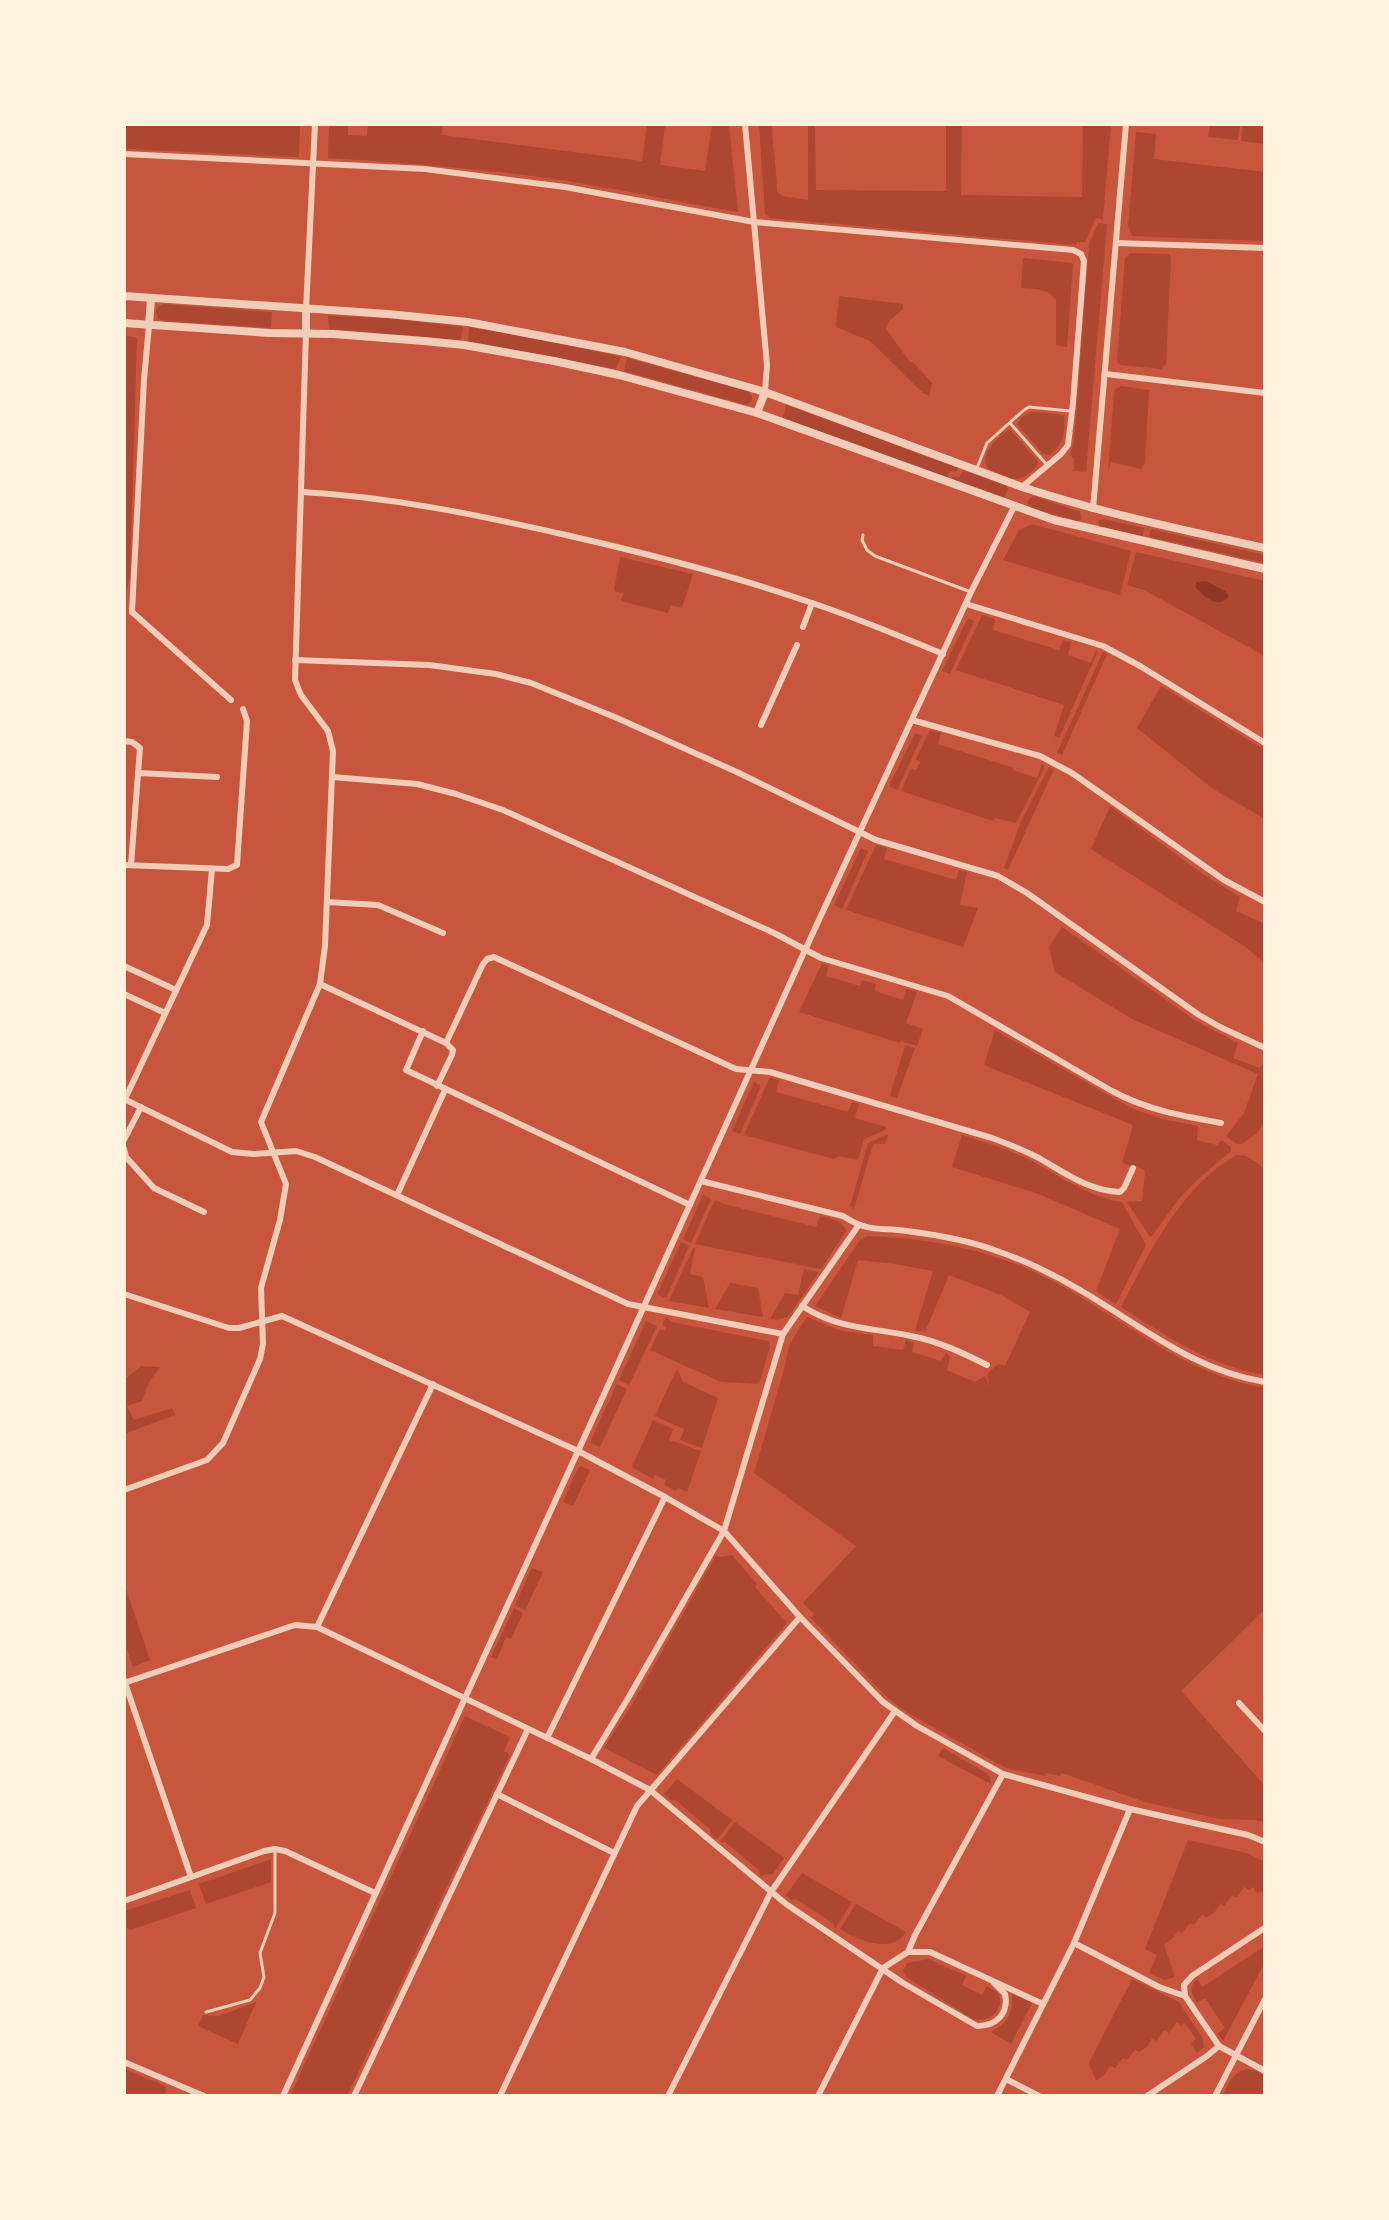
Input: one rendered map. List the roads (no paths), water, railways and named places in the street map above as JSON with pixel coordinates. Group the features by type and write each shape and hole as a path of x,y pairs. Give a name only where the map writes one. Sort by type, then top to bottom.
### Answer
{"street":[{"path":"124,1490 207,1460 223,1443 260,1359 263,1344 261,1288 280,1220 286,1184 261,1122 320,984 325,946 333,751 324,724 301,695 295,680 315,124"},
{"path":"745,124 767,365 765,392 757,413"},
{"path":"1091,530 1126,124"},
{"path":"124,154 425,169 565,187 754,222 1073,250 1081,254 1084,261 1068,445 1022,487 971,592 283,2096"},
{"path":"1116,243 1265,248"},
{"path":"124,296 388,314 499,327 625,352 765,392 1022,487 1093,509 1265,548"},
{"path":"151,298 128,612 231,700"},
{"path":"124,323 424,341 508,352 619,375 757,413 1014,507 1091,530 1265,569"},
{"path":"1106,374 1265,393"},
{"path":"302,492 403,501 505,521 698,567 812,603 943,654"},
{"path":"803,627 812,603"},
{"path":"966,604 1103,646 1265,743"},
{"path":"761,725 797,645"},
{"path":"295,660 429,665 496,674 531,683 659,736 876,840 1006,880 1199,1015 1265,1048"},
{"path":"124,741 140,748 128,865 231,869 238,862 247,721 243,709"},
{"path":"912,720 1050,761 1072,773 1224,880 1265,902"},
{"path":"138,773 217,777"},
{"path":"332,777 417,784 503,810 761,927 821,958 948,996 1139,1104 1165,1113 1221,1123"},
{"path":"212,869 207,925 125,1099 232,1152 296,1151 315,1157 628,1304 783,1334"},
{"path":"327,902 378,905 443,933"},
{"path":"446,1043 481,969 487,959 494,957 736,1069 766,1071 992,1138 1019,1148 1104,1192 1120,1192 1133,1168"},
{"path":"124,966 176,990"},
{"path":"320,984 446,1043 453,1050 452,1055 437,1086"},
{"path":"124,994 165,1013"},
{"path":"423,1031 406,1070 690,1205"},
{"path":"397,1195 445,1090"},
{"path":"124,1140 141,1107"},
{"path":"124,1149 126,1157 154,1188 204,1212"},
{"path":"701,1181 843,1216 858,1226 948,1237 993,1249 1081,1290 1202,1363 1223,1372 1265,1382"},
{"path":"591,1759 724,1531 783,1334 858,1226"},
{"path":"124,1294 229,1328 282,1316 578,1451 724,1531 800,1617 895,1711 1003,1774 1130,1809 1248,1835 1265,1842"},
{"path":"802,1306 844,1326 914,1336 987,1365"},
{"path":"317,1627 433,1384"},
{"path":"547,1738 665,1497"},
{"path":"500,2096 637,1806 800,1617"},
{"path":"191,1877 124,1682 295,1625 317,1627 650,1790 771,1892 903,1983 977,2026 989,2026 996,2022 1006,2008 1005,1994 994,1983"},
{"path":"1239,1703 1265,1731"},
{"path":"668,2096 771,1892 895,1711"},
{"path":"354,2096 528,1729"},
{"path":"908,1952 1003,1774"},
{"path":"497,1794 614,1853"},
{"path":"997,2096 1074,1943 1130,1809"},
{"path":"124,1901 275,1849 375,1893"},
{"path":"1263,1929 1192,1976 1184,1985 1185,1996 1219,2046 1265,2071"},
{"path":"1074,1943 1159,1987 1185,1996"},
{"path":"818,2096 883,1968 908,1952 930,1952 1043,2004"},
{"path":"1215,2096 1265,1999"},
{"path":"1147,2096 1219,2046"},
{"path":"124,2062 204,2096"},
{"path":"1006,2079 1039,2096"}],"lane":[{"path":"976,469 987,443 1029,407 1070,411"},
{"path":"1010,422 1047,465"},
{"path":"863,535 867,550 875,556 971,592"},
{"path":"206,2012 250,2000 260,1988 264,1977 260,1953 275,1913 275,1849"}]}
